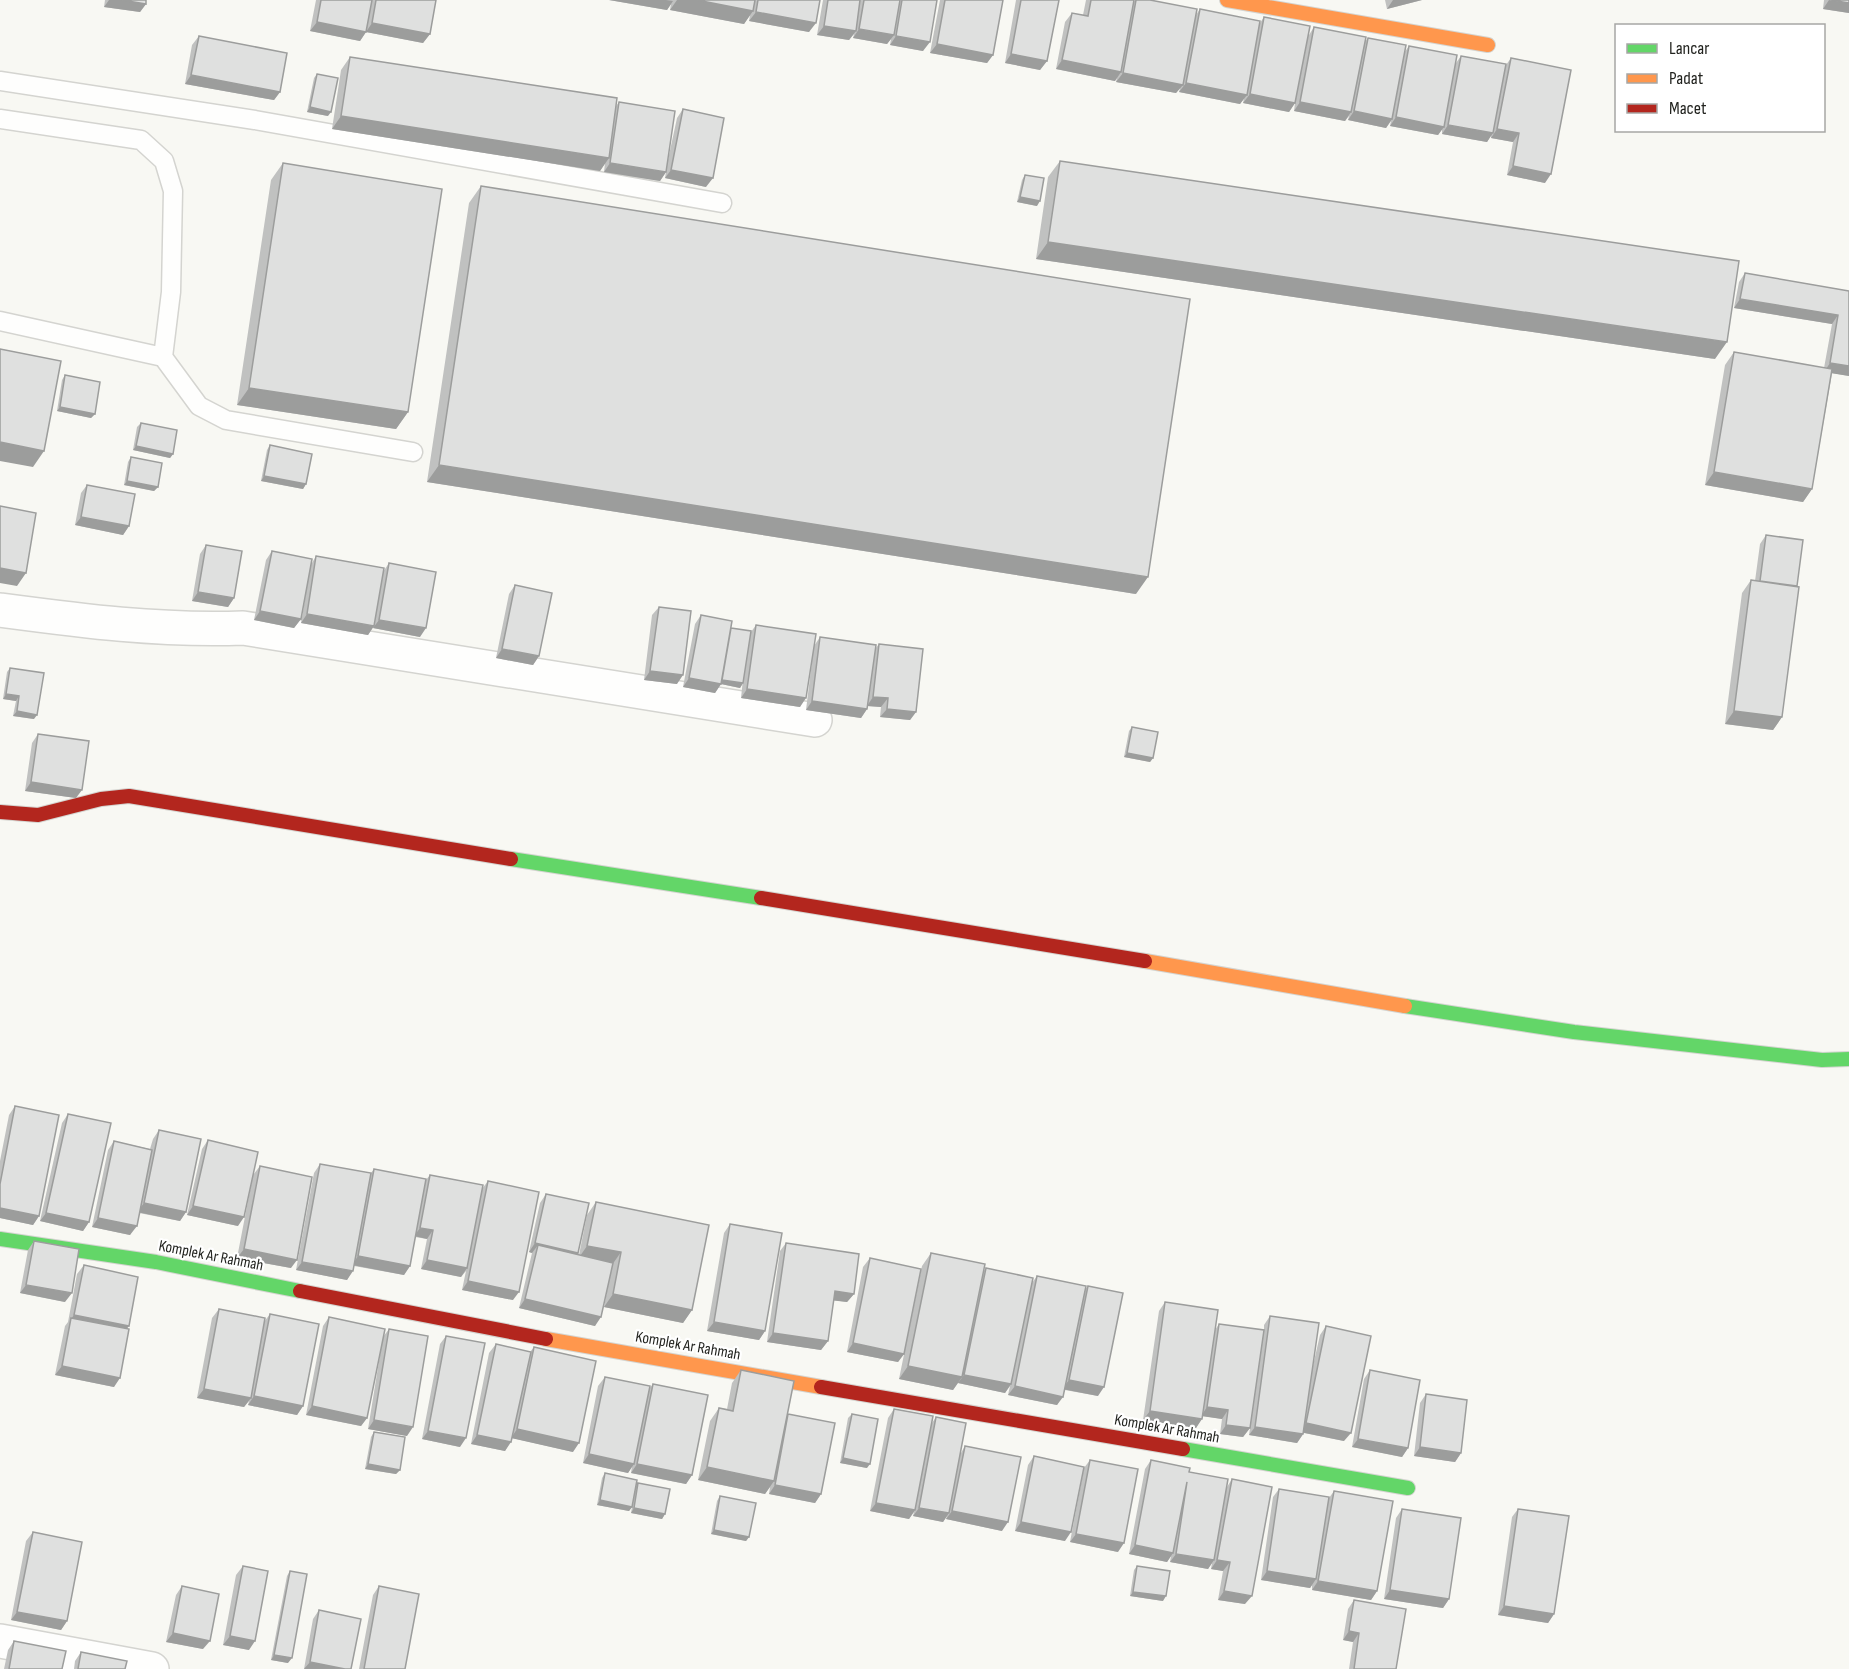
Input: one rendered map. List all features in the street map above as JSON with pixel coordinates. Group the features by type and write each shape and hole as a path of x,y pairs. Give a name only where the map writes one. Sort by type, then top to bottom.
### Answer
{"street":[{"path":"1227,0 1488,45"},
{"path":"0,610 106,625 170,629 243,628 815,720"},
{"path":"0,812 38,815 101,799 129,796 341,834 806,905 1552,1029 1822,1060 1849,1059"},
{"name":"Komplek Ar Rahmah","path":"0,1239 156,1262 493,1330 1408,1488"},
{"path":"0,1641 152,1669"}],"lane":[{"path":"0,81 255,120 722,203"},
{"path":"0,119 141,140 165,161 173,190 171,291 163,357"},
{"path":"0,321 163,357 199,406 226,420 413,452"}],"building":[{"path":"122,0 146,0 146,4"},
{"path":"321,0 372,0 366,32 317,22"},
{"path":"376,0 436,0 430,34 372,23"},
{"path":"697,0 755,0 753,11"},
{"path":"758,0 820,0 816,23 756,12"},
{"path":"828,0 860,0 856,31 824,26"},
{"path":"864,0 900,0 894,35 859,29"},
{"path":"902,0 937,0 930,42 896,36"},
{"path":"945,0 1003,0 993,55 937,44"},
{"path":"1021,0 1059,0 1047,61 1011,54"},
{"path":"1091,0 1134,0 1121,72 1062,60 1072,13 1088,16"},
{"path":"1136,0 1150,0 1197,9 1183,85 1123,73"},
{"path":"1831,0 1849,0 1849,3"},
{"path":"1200,9 1260,21 1247,95 1186,83"},
{"path":"1264,17 1310,26 1295,103 1250,94"},
{"path":"1314,27 1366,37 1351,112 1300,102"},
{"path":"199,36 287,53 280,92 191,75"},
{"path":"1368,38 1406,45 1392,119 1354,111"},
{"path":"1409,46 1457,55 1444,127 1396,117"},
{"path":"1461,56 1506,64 1493,133 1448,125"},
{"path":"350,57 617,98 609,158 341,116"},
{"path":"1511,58 1571,70 1551,174 1513,166 1519,133 1497,129"},
{"path":"317,74 338,78 331,112 310,107"},
{"path":"619,102 675,111 666,172 610,163"},
{"path":"683,109 724,118 713,178 671,170"},
{"path":"1060,161 1739,261 1727,342 1048,242"},
{"path":"283,163 442,189 408,412 249,388"},
{"path":"1025,175 1044,178 1040,201 1020,197"},
{"path":"481,186 1190,299 1148,577 439,465"},
{"path":"1745,273 1849,291 1849,366 1830,363 1838,315 1740,299"},
{"path":"0,349 61,361 44,451 0,442"},
{"path":"1734,352 1832,369 1812,489 1714,472"},
{"path":"65,375 100,382 95,414 60,407"},
{"path":"141,423 177,430 173,454 136,446"},
{"path":"270,445 312,454 306,484 264,476"},
{"path":"131,457 162,463 158,487 127,481"},
{"path":"87,485 135,494 129,526 81,517"},
{"path":"0,506 36,513 26,573 0,568"},
{"path":"1766,535 1803,540 1797,586 1760,581"},
{"path":"206,545 242,551 234,598 198,592"},
{"path":"272,551 312,559 301,619 260,611"},
{"path":"316,556 384,568 374,626 307,614"},
{"path":"389,563 436,572 426,628 379,620"},
{"path":"1751,580 1799,587 1782,717 1734,711"},
{"path":"515,585 552,593 539,656 502,649"},
{"path":"659,607 691,611 683,675 650,671"},
{"path":"701,615 732,621 721,684 689,678"},
{"path":"756,625 816,634 806,698 747,689"},
{"path":"731,628 751,631 743,683 722,680"},
{"path":"820,637 876,645 867,709 812,701"},
{"path":"879,644 923,649 916,712 887,709 888,698 873,697"},
{"path":"10,668 44,673 37,715 17,711 19,696 6,694"},
{"path":"1132,727 1158,732 1153,758 1127,753"},
{"path":"38,734 89,741 82,790 31,782"},
{"path":"15,1106 59,1115 39,1216 0,1208 0,1184"},
{"path":"68,1114 111,1123 89,1222 46,1213"},
{"path":"159,1130 201,1139 186,1212 144,1203"},
{"path":"208,1140 258,1152 244,1217 193,1206"},
{"path":"114,1141 152,1150 137,1226 98,1218"},
{"path":"320,1164 371,1173 353,1271 302,1262"},
{"path":"260,1166 312,1177 297,1260 244,1249"},
{"path":"374,1169 426,1179 410,1266 358,1256"},
{"path":"430,1175 483,1185 467,1268 427,1260 433,1230 420,1228"},
{"path":"488,1181 539,1192 519,1292 468,1281"},
{"path":"546,1194 589,1203 578,1253 535,1243"},
{"path":"596,1202 709,1225 692,1310 613,1294 621,1252 587,1246"},
{"path":"730,1224 782,1233 765,1331 714,1322"},
{"path":"34,1241 79,1249 72,1293 26,1285"},
{"path":"786,1243 859,1254 854,1294 835,1291 828,1341 773,1333"},
{"path":"538,1245 613,1263 601,1317 525,1299"},
{"path":"931,1253 985,1264 962,1377 908,1366"},
{"path":"870,1258 921,1269 904,1354 853,1343"},
{"path":"84,1265 138,1277 129,1326 74,1315"},
{"path":"986,1268 1033,1278 1011,1384 964,1375"},
{"path":"1037,1276 1086,1286 1063,1397 1015,1386"},
{"path":"1088,1286 1123,1293 1104,1387 1069,1380"},
{"path":"1165,1302 1218,1310 1202,1419 1150,1411"},
{"path":"219,1309 265,1318 251,1398 204,1389"},
{"path":"270,1314 319,1324 303,1406 254,1396"},
{"path":"1270,1316 1319,1323 1303,1434 1255,1427"},
{"path":"329,1317 385,1329 367,1418 312,1406"},
{"path":"71,1318 129,1329 120,1378 62,1366"},
{"path":"1219,1324 1264,1330 1250,1428 1226,1425 1228,1410 1207,1407"},
{"path":"1326,1326 1371,1336 1351,1433 1306,1423"},
{"path":"389,1329 428,1336 413,1427 374,1420"},
{"path":"446,1336 485,1343 466,1438 428,1431"},
{"path":"496,1344 531,1352 511,1442 477,1435"},
{"path":"534,1347 596,1361 579,1443 517,1429"},
{"path":"741,1370 794,1381 774,1481 707,1467 719,1408 733,1411"},
{"path":"1370,1370 1420,1380 1408,1448 1358,1439"},
{"path":"605,1377 650,1386 634,1464 589,1454"},
{"path":"653,1384 708,1395 692,1475 637,1464"},
{"path":"1426,1394 1467,1400 1461,1453 1420,1447"},
{"path":"894,1409 933,1416 915,1510 876,1503"},
{"path":"788,1414 835,1423 821,1494 775,1485"},
{"path":"852,1414 878,1419 870,1464 843,1458"},
{"path":"936,1417 966,1423 949,1513 919,1508"},
{"path":"374,1432 405,1437 400,1470 368,1464"},
{"path":"965,1446 1021,1457 1008,1522 952,1511"},
{"path":"1034,1456 1084,1467 1071,1532 1021,1522"},
{"path":"1090,1460 1138,1469 1124,1543 1076,1534"},
{"path":"1151,1460 1190,1468 1189,1472 1228,1479 1214,1560 1176,1554 1187,1482 1173,1553 1135,1545"},
{"path":"605,1473 637,1480 632,1507 600,1500"},
{"path":"1232,1479 1272,1487 1252,1596 1224,1591 1230,1562 1217,1560"},
{"path":"638,1483 670,1489 665,1514 634,1508"},
{"path":"1279,1489 1329,1497 1316,1579 1267,1571"},
{"path":"1334,1491 1393,1501 1377,1591 1318,1581"},
{"path":"720,1496 756,1503 749,1537 714,1530"},
{"path":"1402,1509 1461,1518 1449,1599 1390,1590"},
{"path":"1518,1509 1569,1516 1554,1614 1504,1606"},
{"path":"33,1532 82,1542 67,1621 17,1612"},
{"path":"243,1566 268,1571 255,1641 230,1636"},
{"path":"1137,1566 1170,1571 1166,1596 1133,1592"},
{"path":"290,1571 307,1574 292,1658 274,1655"},
{"path":"182,1586 219,1594 210,1641 173,1633"},
{"path":"379,1586 419,1594 405,1669 364,1669"},
{"path":"1354,1600 1406,1609 1396,1669 1354,1669 1359,1633 1349,1631"},
{"path":"319,1610 361,1619 351,1669 310,1662"},
{"path":"14,1641 66,1651 62,1669 9,1669"},
{"path":"81,1652 127,1661 125,1669 78,1669"}],"traffic: fast":[{"path":"511,859 761,898"},
{"path":"1405,1006 1574,1032 1822,1060 1849,1059"},
{"path":"0,1239 156,1262 300,1291"},
{"path":"1183,1449 1408,1488"}],"traffic: slow":[{"path":"1227,0 1488,45"},
{"path":"1145,961 1405,1006"},
{"path":"546,1339 821,1387"}],"traffic: jam":[{"path":"0,812 38,815 101,799 129,796 511,859"},
{"path":"761,898 1145,961"},
{"path":"300,1291 546,1339"},
{"path":"821,1387 1183,1449"}]}
